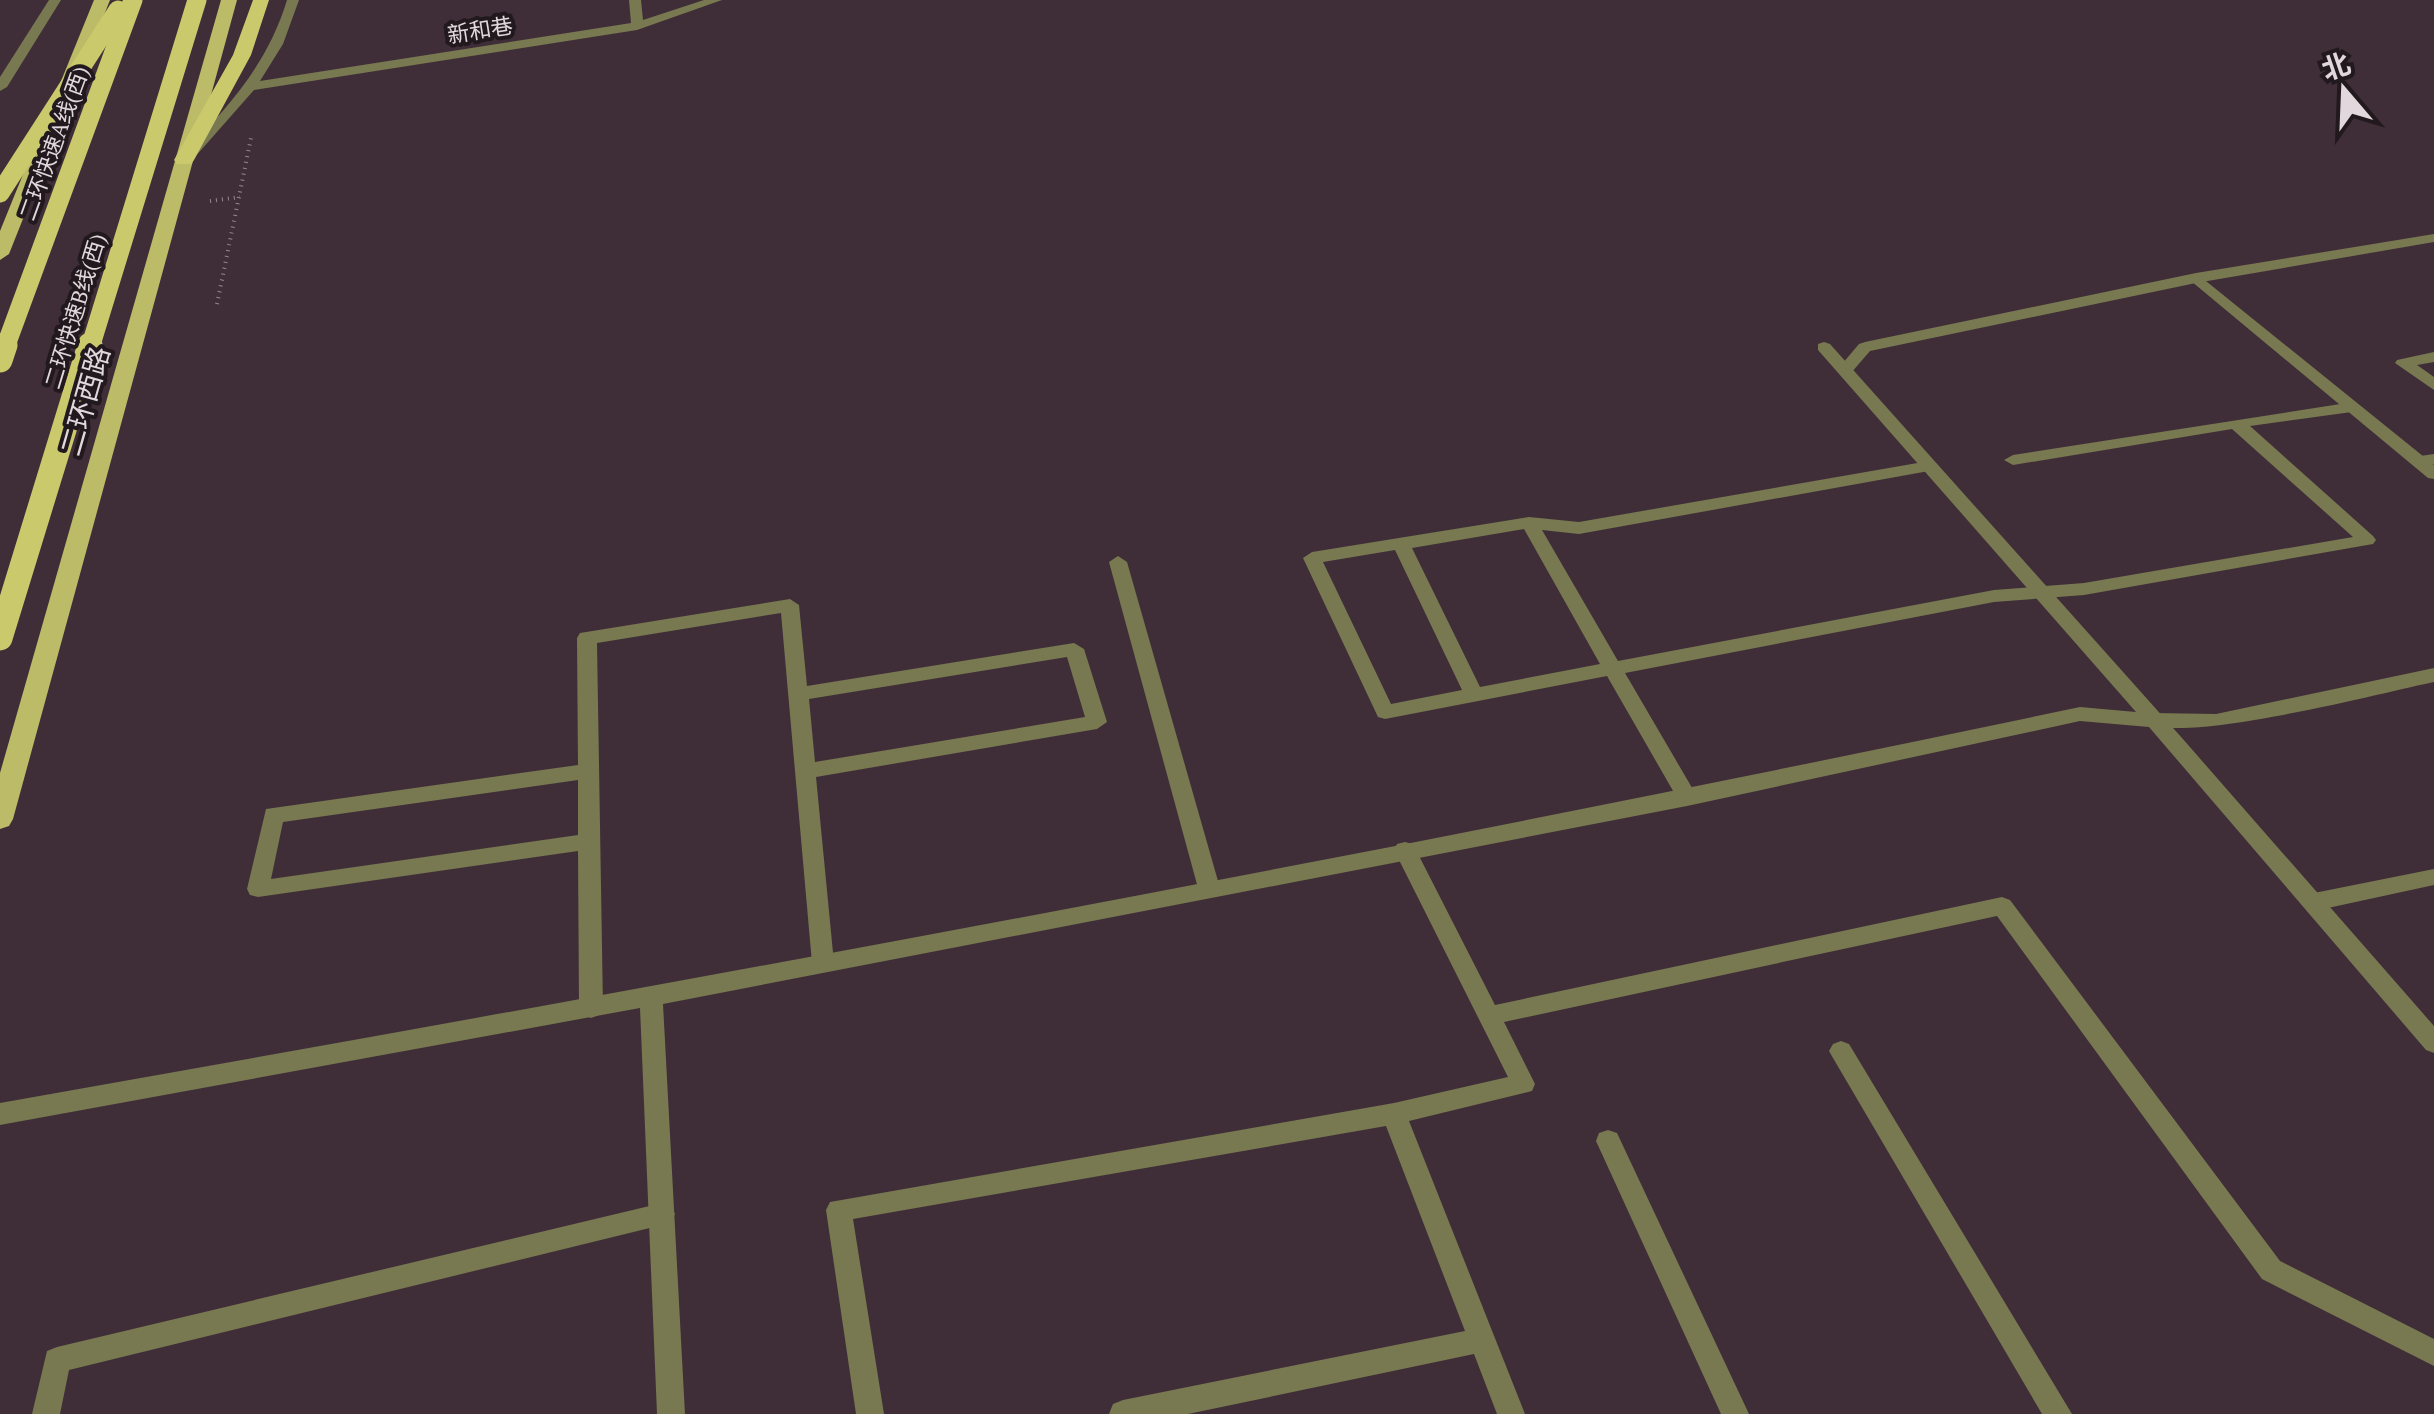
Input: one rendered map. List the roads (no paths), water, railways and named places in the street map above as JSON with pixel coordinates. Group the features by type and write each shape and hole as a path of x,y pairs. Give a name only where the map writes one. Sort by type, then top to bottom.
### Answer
{"highway":[{"path":"0,194 124,0"},
{"name":"二环快速A线(西)","path":"0,360 133,0"},
{"name":"二环快速B线(西)","path":"0,638 197,0"},
{"path":"184,160 242,54 260,6"}],"main road":[{"path":"0,254 102,0"},
{"name":"二环西路","path":"0,819 229,0"}],"street":[{"path":"0,87 55,0"},
{"path":"184,160 248,87 281,34 293,0"},
{"path":"635,0 637,26"},
{"name":"新和巷","path":"248,87 637,26 716,0"},
{"path":"1844,370 1865,347 2196,278 2434,238"},
{"path":"2196,278 2353,407 2426,460 2434,474"},
{"path":"1824,347 2314,902 2434,1044"},
{"path":"2434,357 2403,363 2434,385"},
{"path":"2013,460 2353,407"},
{"path":"1929,466 1579,528 1528,523 1312,558 1385,712 2040,590 2084,590 2367,540 2236,423"},
{"path":"1528,523 1687,798"},
{"path":"1401,543 1474,696"},
{"path":"1118,562 1209,888"},
{"path":"592,1008 587,638 790,605 822,963"},
{"path":"798,694 1074,649 1097,722 805,771"},
{"path":"0,1114 592,1008 1687,798 2080,714 2216,721 2434,675"},
{"path":"589,770 274,815 258,889 590,841"},
{"path":"870,1414 839,1210 1394,1114 1523,1084 1405,850"},
{"path":"2314,902 2434,877"},
{"path":"1489,1016 2002,906 2271,1270 2434,1354"},
{"path":"650,997 671,1414"},
{"path":"1841,1051 2058,1414"},
{"path":"1394,1114 1511,1414"},
{"path":"1608,1142 1736,1414"},
{"path":"46,1414 57,1360 662,1214"},
{"path":"1123,1414 1482,1340"}]}
